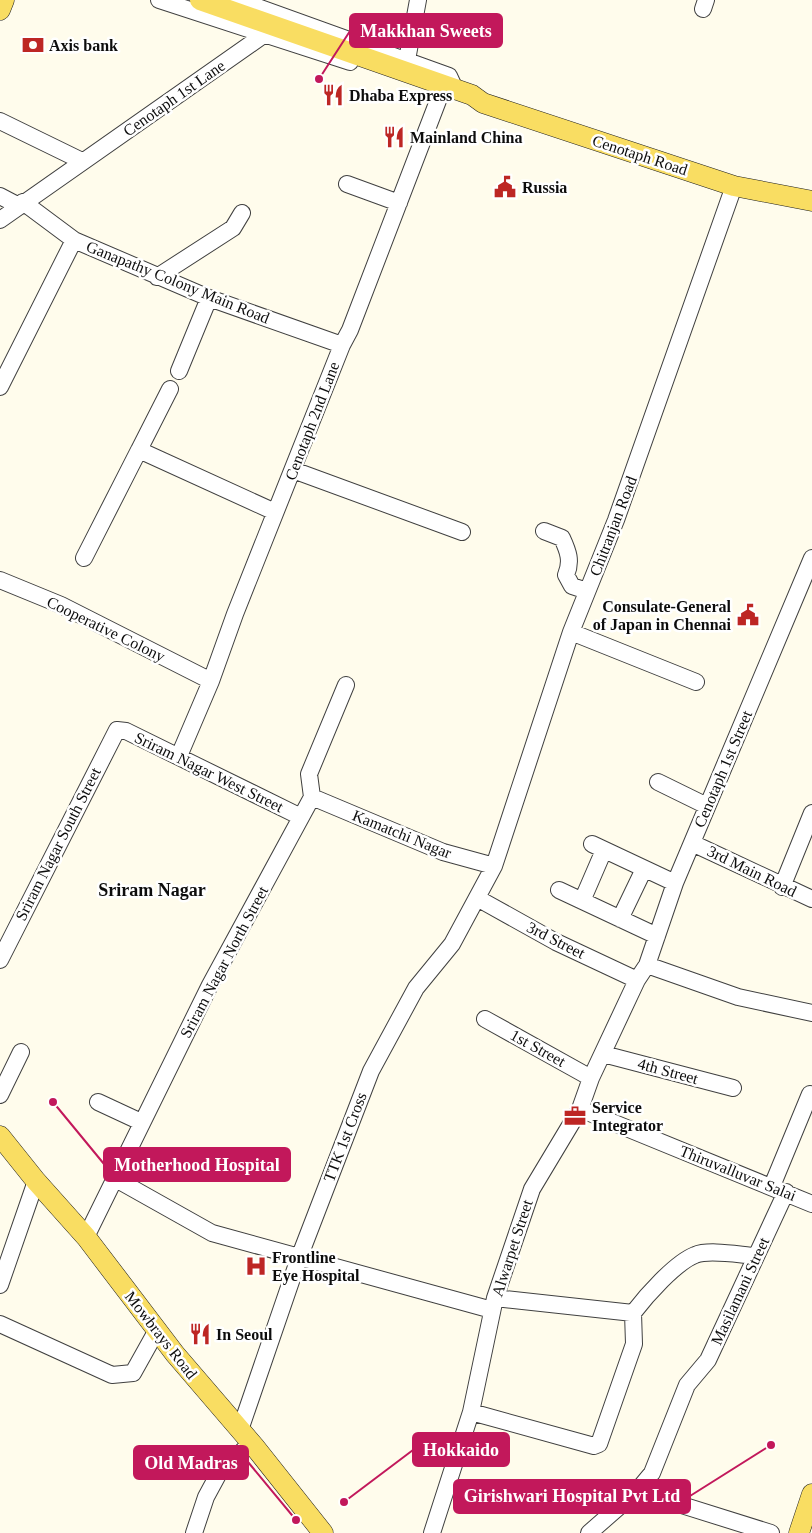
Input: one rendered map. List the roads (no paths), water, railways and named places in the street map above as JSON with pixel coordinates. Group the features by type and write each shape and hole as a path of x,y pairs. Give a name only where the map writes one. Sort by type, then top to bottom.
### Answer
{"main road":[{"path":"0,10 4,0"},
{"path":"200,0 457,90"},
{"name":"Cenotaph Road","path":"457,90 484,103 734,186 812,201"},
{"name":"Cenotaph Road","path":"457,90 485,94 734,175 812,192"},
{"name":"Mowbrays Road","path":"0,1136 36,1182 86,1237 157,1330 246,1437 318,1531"},
{"path":"799,1533 812,1494"}],"street":[{"path":"159,0 404,80 419,76"},
{"name":"Cenotaph Road","path":"238,0 449,76 457,90"},
{"path":"407,60 418,0"},
{"name":"Cenotaph 1st Lane","path":"0,220 265,34"},
{"name":"Cenotaph 2nd Lane","path":"179,756 211,681 275,512 342,345 350,330 398,203 457,90"},
{"path":"0,121 82,161"},
{"path":"347,184 398,203"},
{"name":"Chitranjan Road","path":"494,866 571,632 616,520 734,186"},
{"name":"Ganapathy Colony Main Road","path":"0,196 21,204 74,240 157,278 342,345"},
{"path":"157,278 233,228 242,212"},
{"path":"0,387 74,240"},
{"path":"179,371 209,298"},
{"path":"84,558 170,389"},
{"path":"139,450 275,512"},
{"path":"293,470 462,532"},
{"path":"544,531 562,538 569,553 570,567 566,575 572,586 587,591"},
{"name":"Cenotaph 1st Street","path":"637,980 647,965 675,883 707,806 806,588 812,558"},
{"name":"Cooperative Colony","path":"0,580 61,604 211,681"},
{"path":"571,632 696,682"},
{"path":"312,797 309,774 346,685"},
{"name":"Sriram Nagar West Street","path":"117,730 126,731 179,756 301,817"},
{"name":"Sriram Nagar South Street","path":"0,960 117,730"},
{"path":"658,782 707,806"},
{"name":"Kamatchi Nagar","path":"312,797 443,852 494,866"},
{"name":"Sriram Nagar North Street","path":"86,1237 210,985 312,797"},
{"path":"782,887 812,813"},
{"name":"3rd Main Road","path":"692,843 812,900"},
{"path":"582,900 598,847 675,883"},
{"name":"TTK 1st Cross","path":"246,1437 300,1258 371,1071 416,988 452,944 494,866"},
{"path":"620,919 644,869"},
{"path":"559,890 657,936"},
{"name":"3rd Street","path":"477,898 556,942 637,980"},
{"path":"647,965 738,997 812,1013"},
{"name":"Alwarpet Street","path":"432,1533 471,1412 493,1304 532,1189 580,1109 591,1078 637,980"},
{"name":"1st Street","path":"486,1019 591,1078"},
{"path":"0,1095 21,1052"},
{"name":"4th Street","path":"603,1054 733,1088"},
{"name":"Masilamani Street","path":"589,1533 637,1491 652,1473 687,1385 708,1360 727,1323 756,1256 810,1094"},
{"path":"98,1102 141,1122"},
{"name":"Thiruvalluvar Salai","path":"580,1109 812,1204"},
{"path":"114,1178 212,1234 300,1258 493,1304 633,1313"},
{"path":"0,1286 36,1182"},
{"path":"471,1412 594,1446 599,1444 634,1344 633,1313 648,1293 695,1254 756,1256"},
{"path":"0,1324 112,1375 134,1373 157,1330"},
{"path":"194,1533 206,1497 219,1474 246,1437"},
{"path":"637,1491 771,1533"}],"place":[{"name":"Axis bank","path":"33,45"},
{"name":"Makkhan Sweets","path":"319,79"},
{"name":"Dhaba Express","path":"333,95"},
{"name":"Mainland China","path":"394,137"},
{"name":"Russia","path":"505,187"},
{"name":"Consulate-General of Japan in Chennai","path":"748,615"},
{"name":"Motherhood Hospital","path":"53,1102"},
{"name":"Service Integrator","path":"575,1116"},
{"name":"Frontline Eye Hospital","path":"256,1266"},
{"name":"In Seoul","path":"200,1334"},
{"name":"Girishwari Hospital Pvt Ltd","path":"771,1445"},
{"name":"Hokkaido","path":"344,1502"},
{"name":"Old Madras","path":"296,1520"}],"district":[{"name":"Sriram Nagar","path":"152,890"}]}
